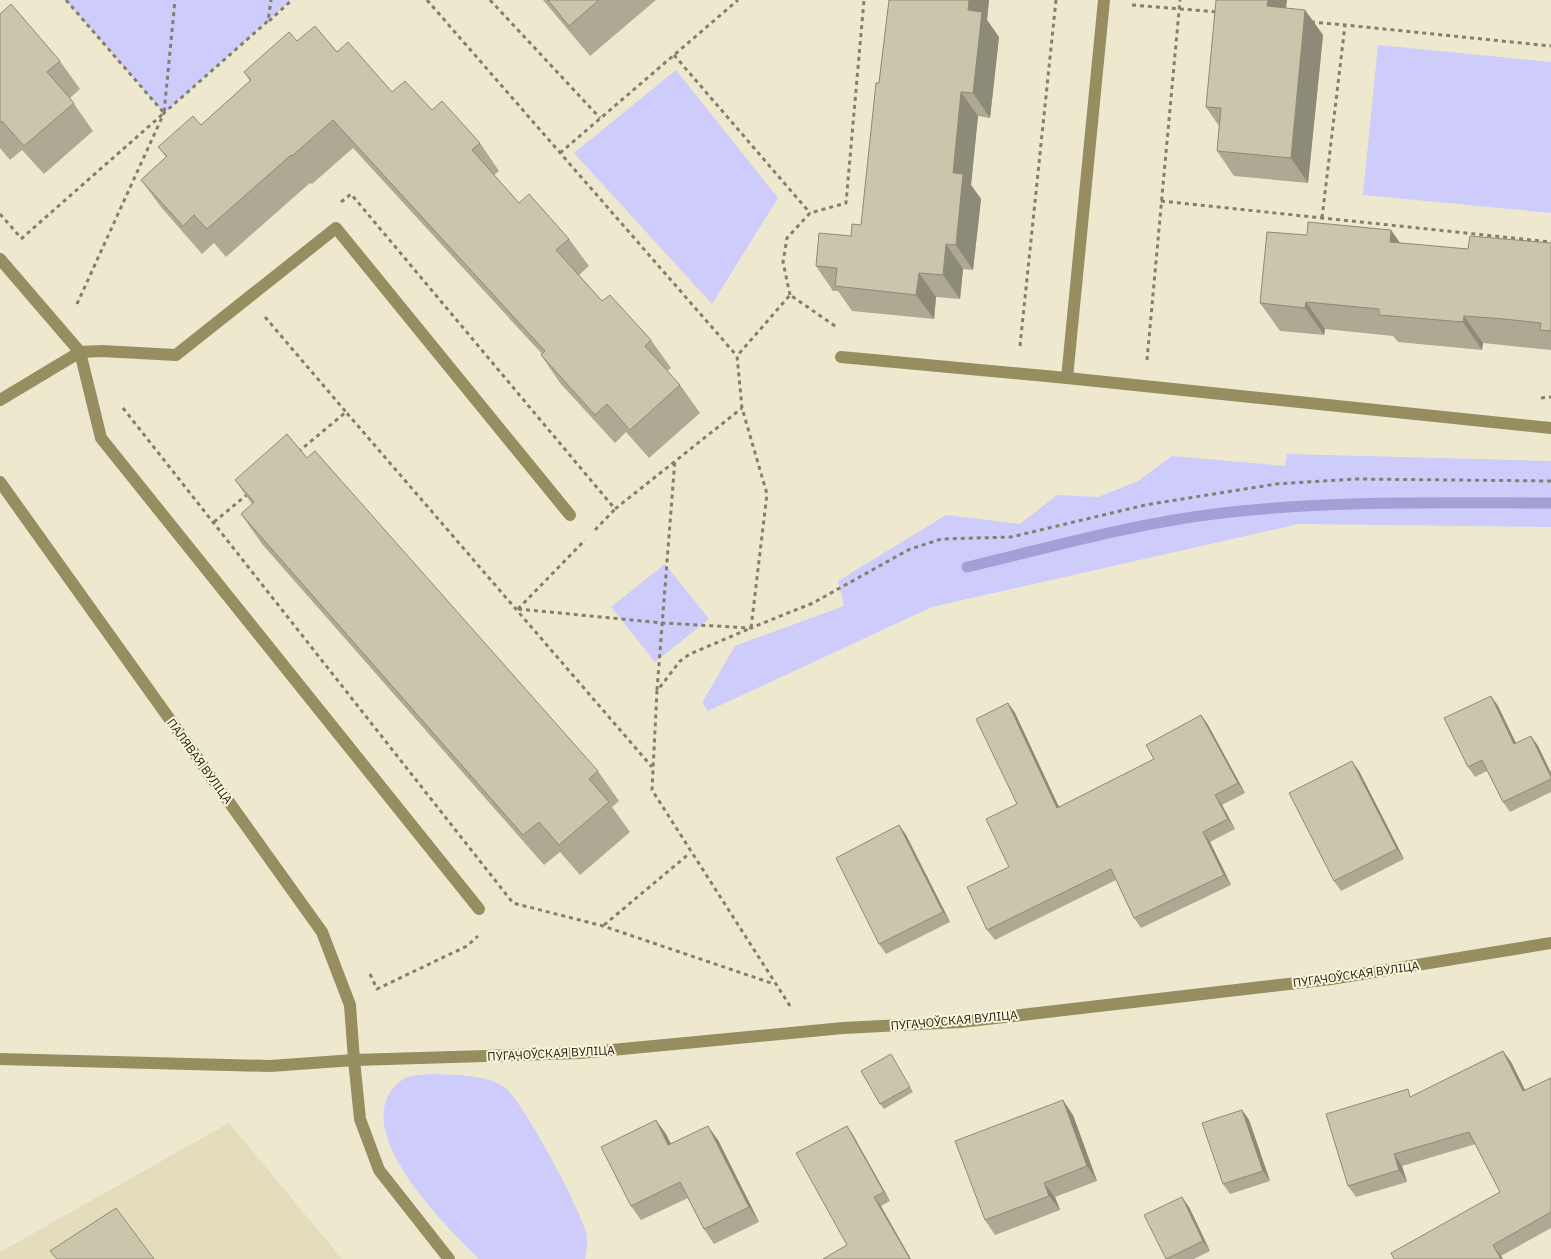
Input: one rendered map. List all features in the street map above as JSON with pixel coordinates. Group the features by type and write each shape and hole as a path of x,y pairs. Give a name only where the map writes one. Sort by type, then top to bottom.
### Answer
{"street":[{"path":"1067,378 1068,351 1104,1"},
{"path":"0,400 80,352 176,354 336,228 570,515"},
{"path":"0,259 80,352 101,438 479,909"},
{"path":"841,357 1067,378 1551,428"},
{"name":"ПАЛЯВАЯ ВУЛІЦА","path":"0,482 322,932 350,1005 360,1119 379,1170 449,1259"},
{"name":"ПУГАЧОЎСКАЯ ВУЛІЦА","path":"0,1060 270,1066 354,1060 580,1053 808,1032 961,1022 1330,979 1551,943"}],"path":[{"path":"66,0 164,114"},
{"path":"77,304 164,114 175,0"},
{"path":"268,21 271,0"},
{"path":"21,239 292,0"},
{"path":"427,0 737,356 742,408 767,494 751,628"},
{"path":"490,0 600,118"},
{"path":"560,153 738,0"},
{"path":"844,329 834,328 790,295 783,262 786,238 810,213 846,203 864,0"},
{"path":"1020,346 1056,0"},
{"path":"1137,358 1147,360 1180,0"},
{"path":"1104,1 1228,14"},
{"path":"1305,21 1551,46"},
{"path":"1322,218 1345,25"},
{"path":"674,55 810,213"},
{"path":"336,206 351,194 615,509"},
{"path":"1161,201 1551,242"},
{"path":"0,214 27,246"},
{"path":"737,356 790,295"},
{"path":"70,297 82,311"},
{"path":"248,298 518,609 652,768"},
{"path":"1011,345 1068,351"},
{"path":"117,400 512,903 604,926 775,984"},
{"path":"594,530 615,509 742,408"},
{"path":"295,455 346,412"},
{"path":"676,459 657,691 652,790 690,853 808,1032"},
{"path":"657,691 680,662 690,654 813,603 908,550 941,539 1011,538 1145,505 1276,484 1356,479 1551,481"},
{"path":"214,522 251,491"},
{"path":"518,609 587,537"},
{"path":"518,609 663,623 751,628"},
{"path":"604,926 690,853"},
{"path":"377,989 467,946"}],"shaded area":[{"path":"66,0 291,0 164,113"},
{"path":"1378,45 1551,62 1551,213 1363,195"},
{"path":"676,70 778,198 712,304 574,153"},
{"path":"1287,454 1551,461 1551,527 1299,524 932,607 708,711 702,703 735,646 844,606 838,581 946,515 1020,524 1057,495 1098,497 1138,481 1172,456 1285,466"},
{"path":"665,564 709,619 655,662 611,607"},
{"path":"431,1074 486,1079 503,1086 511,1094 549,1154 582,1220 587,1239 585,1259 479,1259 424,1200 391,1148 384,1122 386,1099 402,1080 412,1076"},
{"path":"229,1123 342,1259 0,1259 0,1252"}],"building":[{"path":"548,0 599,0 569,26"},
{"path":"889,0 969,0 968,10 982,12 973,93 961,92 953,173 963,174 956,245 946,244 943,275 919,273 916,295 835,286 837,268 816,266 819,233 851,236 852,224 861,225 876,83 879,83"},
{"path":"1216,0 1268,0 1267,6 1305,10 1291,158 1217,151 1221,108 1206,107"},
{"path":"11,4 60,61 47,72 74,103 24,146 2,121 0,123 0,14"},
{"path":"315,26 337,52 348,42 392,92 405,81 432,110 442,101 480,143 472,150 519,203 529,194 569,239 556,250 602,301 610,295 651,340 645,346 680,385 630,430 607,404 595,415 541,355 545,351 333,120 207,229 194,215 183,226 141,180 167,156 158,147 193,116 201,125 251,80 244,72 289,32 297,41"},
{"path":"1308,222 1391,230 1390,242 1468,249 1470,236 1551,243 1551,331 1540,330 1541,323 1504,319 1464,316 1463,322 1379,315 1379,309 1306,302 1305,308 1260,303 1267,232 1307,235"},
{"path":"287,434 307,458 315,451 598,771 589,779 609,802 559,845 539,822 523,835 241,514 254,502 235,480"},
{"path":"1491,696 1514,744 1531,736 1551,777 1551,779 1503,802 1482,760 1468,767 1444,718"},
{"path":"1008,703 1057,808 1154,759 1146,745 1201,715 1238,783 1215,795 1228,819 1203,832 1224,875 1134,918 1111,869 987,930 967,887 1009,867 986,819 1017,804 976,719"},
{"path":"1352,761 1397,849 1334,881 1289,793"},
{"path":"899,825 943,912 879,944 836,858"},
{"path":"1503,1051 1523,1091 1551,1078 1551,1212 1493,1245 1501,1259 1394,1259 1391,1253 1500,1192 1469,1132 1394,1154 1399,1170 1348,1186 1326,1114 1408,1089 1410,1097"},
{"path":"891,1054 910,1087 880,1104 861,1071"},
{"path":"1063,1100 1087,1166 1044,1183 1049,1196 985,1220 955,1141"},
{"path":"1242,1110 1263,1171 1223,1184 1202,1123"},
{"path":"656,1120 668,1145 708,1126 749,1207 704,1229 680,1182 631,1206 601,1147"},
{"path":"847,1126 884,1192 874,1197 910,1259 823,1259 847,1245 796,1153"},
{"path":"1182,1197 1203,1241 1166,1259 1144,1215"},
{"path":"116,1208 154,1259 57,1259 50,1251"}],"waterway":[{"path":"967,567 1126,529 1222,513 1345,504 1551,503"}]}
